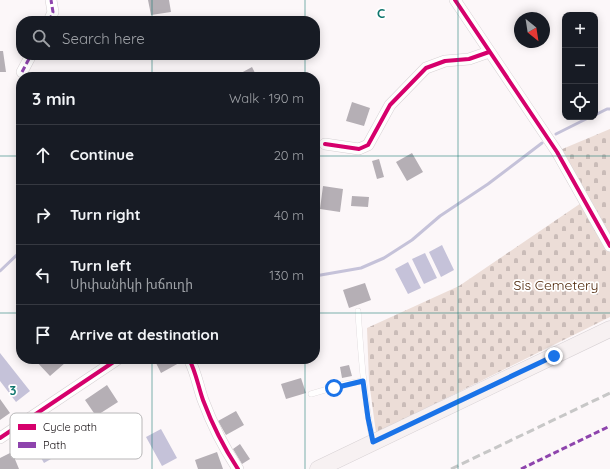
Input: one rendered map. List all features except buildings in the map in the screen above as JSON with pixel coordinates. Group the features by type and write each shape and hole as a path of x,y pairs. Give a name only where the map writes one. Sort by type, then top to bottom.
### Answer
{"main road":[{"path":"318,469 610,329"}],"street":[{"path":"51,0 53,12 51,16"},
{"path":"455,0 557,152 608,239"},
{"path":"326,144 358,149 368,145 390,105 426,68 445,60 469,59 490,52"},
{"path":"22,72 28,60"},
{"path":"37,413 111,364"},
{"path":"192,364 207,408 226,450 238,469"},
{"path":"0,438 10,431"}],"lane":[{"path":"358,311 363,381 373,442"},
{"path":"311,394 345,384 363,381"}],"green space":[{"name":"Sis Cemetery","path":"610,129 610,317 376,433 369,381 367,328 459,286 587,199 560,150"}],"shaded area":[{"path":"442,245 454,270 441,277 429,252"},
{"path":"425,253 437,278 424,284 412,259"},
{"path":"408,262 421,288 408,294 395,269"},
{"path":"0,353 30,391 16,402 0,381"},
{"path":"161,429 177,458 162,466 146,437"},
{"path":"42,459 51,459 44,463"}],"waterway":[{"path":"598,114 610,109"},
{"path":"556,134 584,120"},
{"path":"320,275 361,268 384,258 412,240 440,216 488,184 542,143"},
{"path":"0,271 16,256"}],"railway":[{"path":"451,469 610,393"}],"marked path":[{"path":"51,0 53,12 51,16"},
{"path":"22,72 28,60"},
{"path":"521,469 610,426"}],"cycle path":[{"path":"455,0 557,152 610,246"},
{"path":"325,144 359,149 368,145 390,105 426,68 445,61 469,59 489,52"},
{"path":"37,413 111,364"},
{"path":"191,364 210,418 238,469"},
{"path":"0,438 10,431"}],"route":[{"path":"334,388 345,384 363,381 373,442 554,356"}]}
